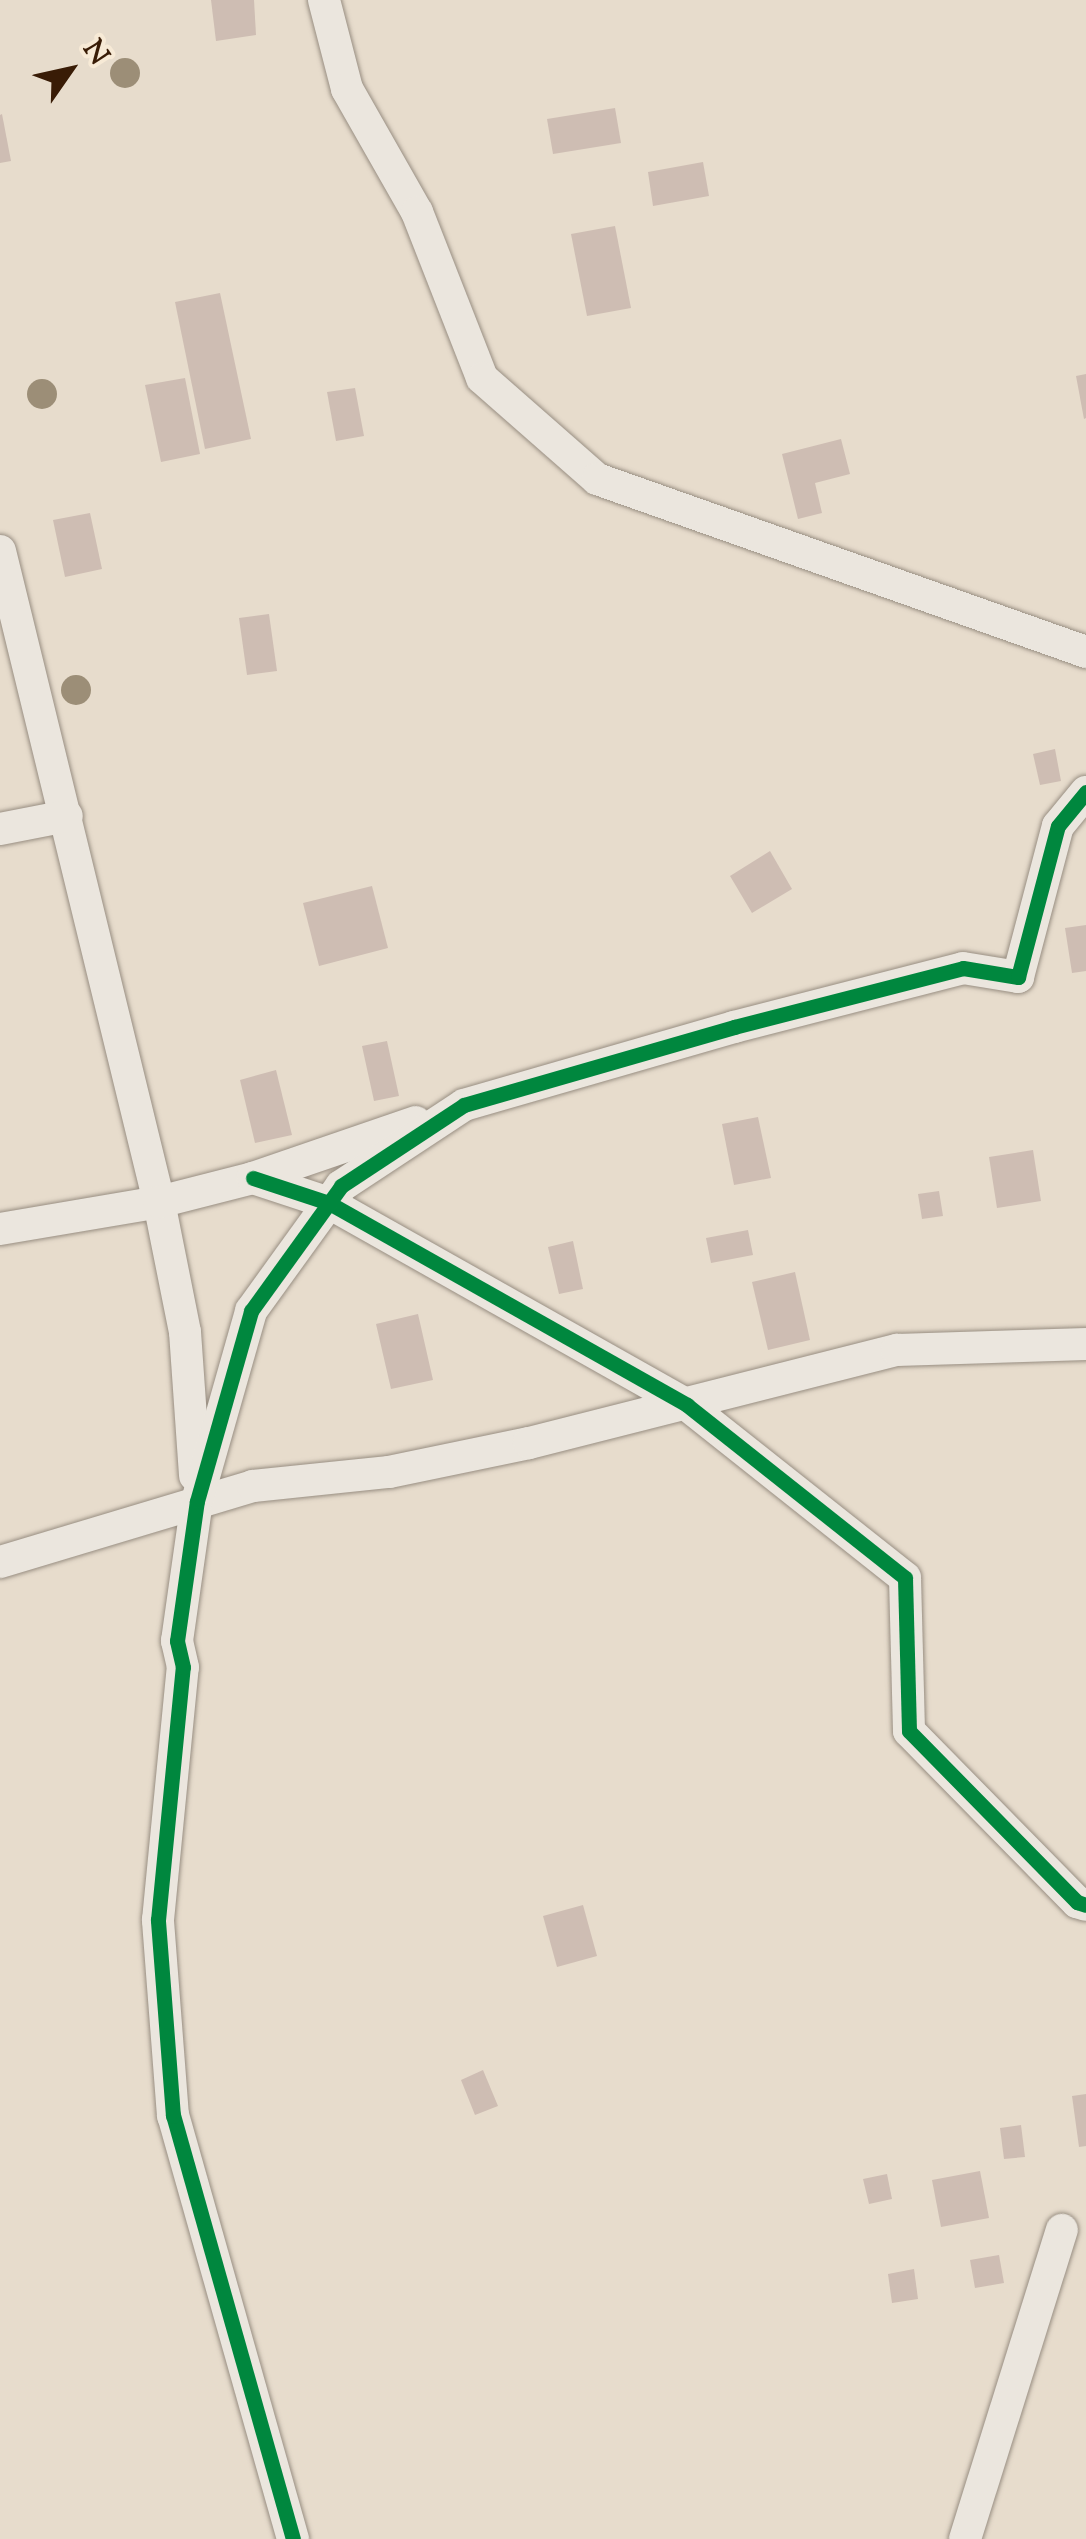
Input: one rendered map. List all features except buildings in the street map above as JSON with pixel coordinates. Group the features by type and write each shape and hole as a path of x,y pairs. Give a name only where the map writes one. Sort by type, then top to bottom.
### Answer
{"street":[{"path":"324,0 347,88 416,212 482,378 597,479 1086,652"},
{"path":"0,551 159,1202 185,1332 197,1501"},
{"path":"0,1229 159,1202 254,1178 464,1105 734,1027 963,968 1018,977 1058,826 1086,792"},
{"path":"0,829 67,816"},
{"path":"293,2539 172,2116 158,1920 183,1667 177,1641 197,1501 251,1311 341,1186 464,1105"},
{"path":"254,1178 330,1203 687,1405 905,1578 909,1731 1077,1902 1086,1905"},
{"path":"0,1562 253,1486 389,1472 687,1405 897,1350 1086,1344"},
{"path":"965,2539 1062,2230"}],"cycle path":[{"path":"293,2539 173,2116 158,1920 183,1667 177,1641 197,1501 251,1311 341,1186 464,1105 734,1027 963,968 1018,977 1058,826 1086,792"},
{"path":"253,1178 329,1203 687,1405 905,1578 909,1731 1077,1902 1086,1905"}]}
